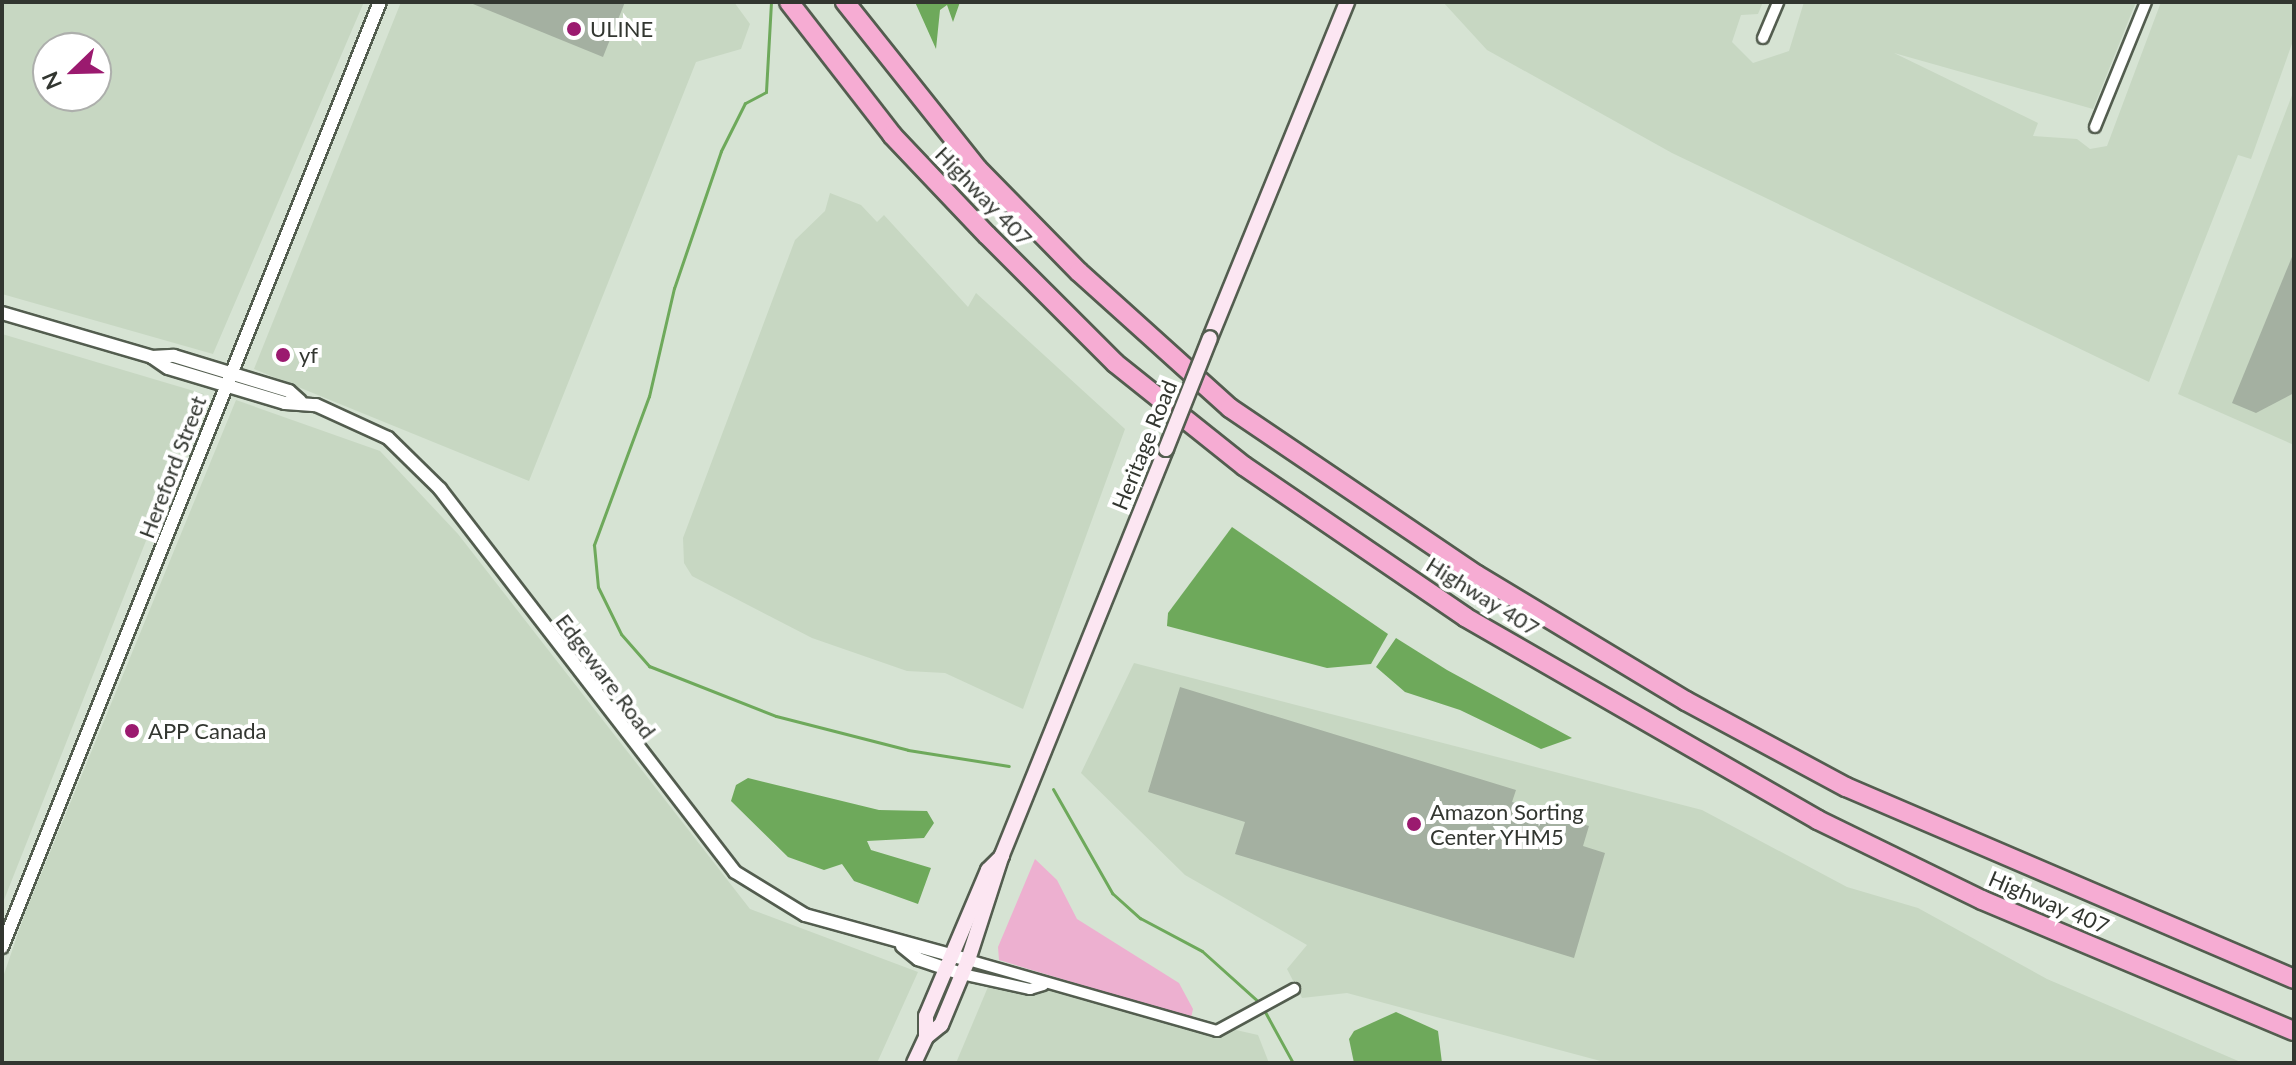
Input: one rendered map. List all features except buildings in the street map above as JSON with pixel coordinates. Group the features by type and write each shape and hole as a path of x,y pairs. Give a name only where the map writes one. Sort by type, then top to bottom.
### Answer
{"highway":[{"name":"Highway 407","path":"789,2 892,135 1115,363 1244,466 1452,608 1818,820 1982,900 2294,1031"},
{"name":"Highway 407","path":"845,2 978,169 1079,272 1230,408 1477,575 1686,701 1846,787 2294,979"}],"main road":[{"name":"Heritage Road","path":"926,1037 941,1025 965,967 1002,855 1347,2"},
{"name":"Heritage Road","path":"914,1063 926,1037 926,1016 988,870 1002,855"}],"street":[{"name":"Hereford Street","path":"2,947 380,2"},
{"path":"1763,38 1778,2"},
{"path":"2095,127 2146,2"},
{"name":"Edgeware Road","path":"2,313 229,379 285,403 300,401 376,431 411,457 735,872 805,915 1030,989 1043,985 1217,1031 1252,1015 1294,989"}],"shaded area":[{"path":"2,2 364,2 213,354 2,294"},
{"path":"401,2 734,2 750,24 741,49 696,62 529,481 254,369"},
{"path":"915,2 960,2 953,22 947,5 940,10 936,49"},
{"path":"1443,2 1763,2 1758,14 1741,15 1732,42 1753,63 1789,51 1804,2 2136,2 2093,109 1894,53 2038,123 2033,136 2077,139 2090,149 2107,146 2161,2 2294,2 2294,38 2251,159 2238,155 2149,382 1672,153 1487,50"},
{"path":"2294,90 2294,445 2178,394"},
{"path":"830,193 861,205 877,222 884,215 968,307 976,293 1125,429 1023,709 945,673 907,671 812,638 692,576 684,563 683,538 795,240 825,211"},
{"path":"2,334 204,394 2,905"},
{"path":"236,400 380,451 458,534 750,909 918,972 877,1063 2,1063 2,980 25,913"},
{"path":"1232,527 1388,634 1371,664 1327,668 1167,626 1168,613"},
{"path":"1396,638 1447,670 1572,738 1541,749 1460,710 1405,692 1376,667"},
{"path":"1134,663 1702,810 1847,887 1918,908 2047,979 2243,1063 1608,1063 1347,993 1302,998 1287,969 1307,945 1185,875 1081,773"},
{"path":"748,778 879,810 927,811 934,823 924,838 867,841 871,850 931,868 918,904 854,881 842,864 824,870 788,857 731,801 736,785"},
{"path":"1035,859 1057,880 1077,919 1179,983 1193,1009 1191,1018 999,960 998,947"},
{"path":"993,975 1258,1035 1269,1063 956,1063"},
{"path":"1396,1012 1438,1031 1442,1063 1354,1063 1349,1039 1354,1031"}],"waterway":[{"path":"771,2 766,92 745,103 721,151 674,288 649,396 594,545 598,587 621,634 649,666 776,716 908,750 1009,766"},
{"path":"1053,789 1112,893 1140,918 1202,951 1261,1004"},
{"path":"1264,1010 1293,1063"}],"place":[{"name":"ULINE","path":"574,29"},
{"name":"yf","path":"283,355"},
{"name":"APP Canada","path":"132,731"},
{"name":"Amazon Sorting Center YHM5","path":"1414,824"}]}
